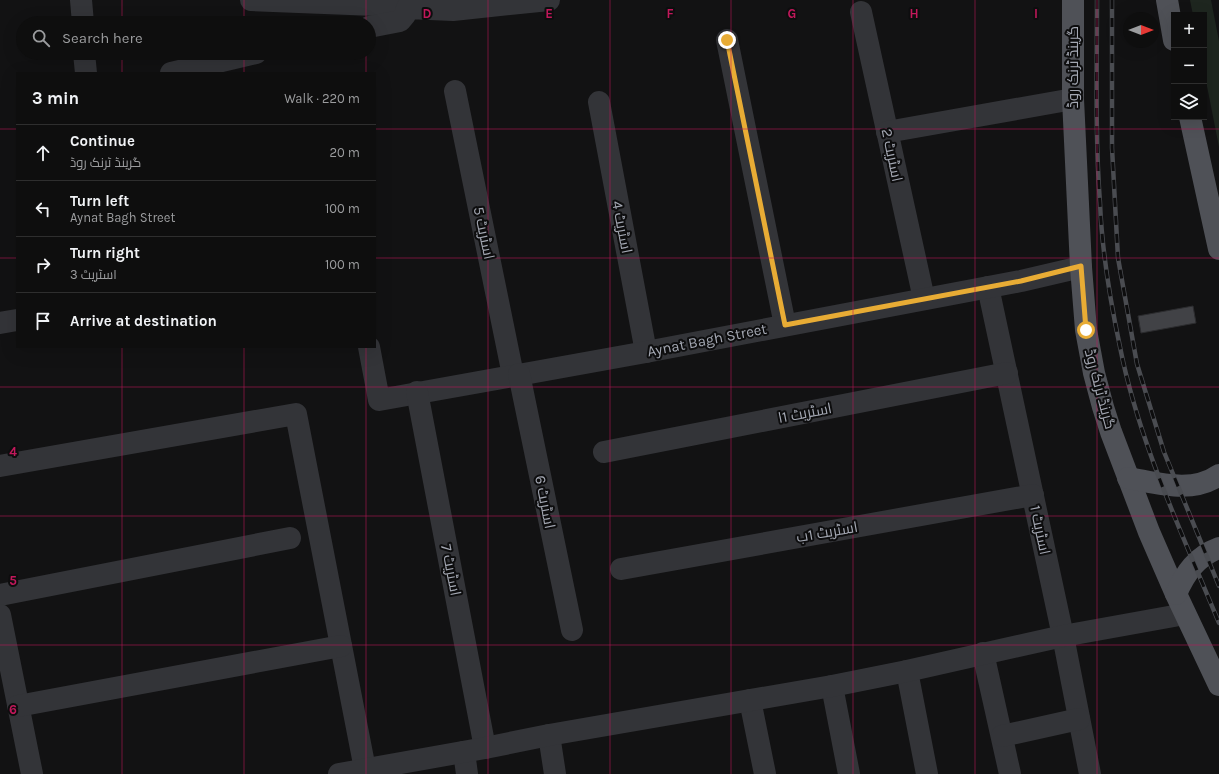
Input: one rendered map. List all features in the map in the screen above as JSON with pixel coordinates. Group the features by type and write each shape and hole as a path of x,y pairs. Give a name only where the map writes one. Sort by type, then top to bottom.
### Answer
{"main road":[{"name":"گرینڈ ٹرنک روڈ","path":"1073,0 1072,99 1081,266 1085,317 1094,373 1103,407 1149,532 1185,614 1219,685"},
{"path":"1167,0 1171,23"},
{"path":"1191,120 1219,249"},
{"path":"1128,478 1172,486 1190,486 1213,479 1219,475"},
{"path":"1176,594 1192,565 1208,552 1219,548"}],"street":[{"path":"81,0 82,16"},
{"path":"251,0 375,2 407,8 453,10 549,0"},
{"path":"376,26 400,21 405,15 407,8"},
{"name":"اسٹریٹ 2","path":"861,12 924,299"},
{"path":"727,40 785,325"},
{"path":"85,60 86,72"},
{"path":"175,72 226,60"},
{"name":"اسٹریٹ 5","path":"455,92 516,374"},
{"path":"887,132 1072,99"},
{"name":"اسٹریٹ 4","path":"599,102 646,352"},
{"name":"Aynat Bagh Street","path":"369,348 379,400 516,374 646,352 1021,281 1081,266"},
{"name":"اسٹریٹ 1","path":"988,287 1063,636 1090,774"},
{"path":"0,323 16,320"},
{"name":"اسٹریٹ 1ا","path":"604,452 1007,373"},
{"name":"اسٹریٹ 6","path":"516,374 572,630"},
{"name":"اسٹریٹ 7","path":"417,392 474,750 467,774"},
{"path":"0,466 296,414 365,769"},
{"name":"اسٹریٹ 1ب","path":"620,569 1033,495"},
{"path":"0,595 290,538"},
{"path":"339,774 548,735 832,686 1063,636 1185,614"},
{"path":"0,615 32,774"},
{"path":"18,706 341,646"},
{"path":"983,653 1010,774"},
{"path":"906,671 927,774"},
{"path":"832,686 849,774"},
{"path":"750,700 765,774"},
{"path":"1002,736 1079,719"},
{"path":"548,735 555,774"}],"shaded area":[{"path":"1190,0 1211,0 1219,41 1219,147 1207,86 1207,12 1192,12"}],"building":[{"path":"1193,306 1196,323 1141,333 1138,316"}],"railway":[{"path":"1097,0 1098,178 1105,257 1116,329 1128,383 1150,453 1176,521 1219,623"},
{"path":"1112,0 1112,148 1118,258 1137,364 1164,452 1219,586"}],"route":[{"path":"727,40 785,325 1021,281 1081,266 1086,330"}]}
